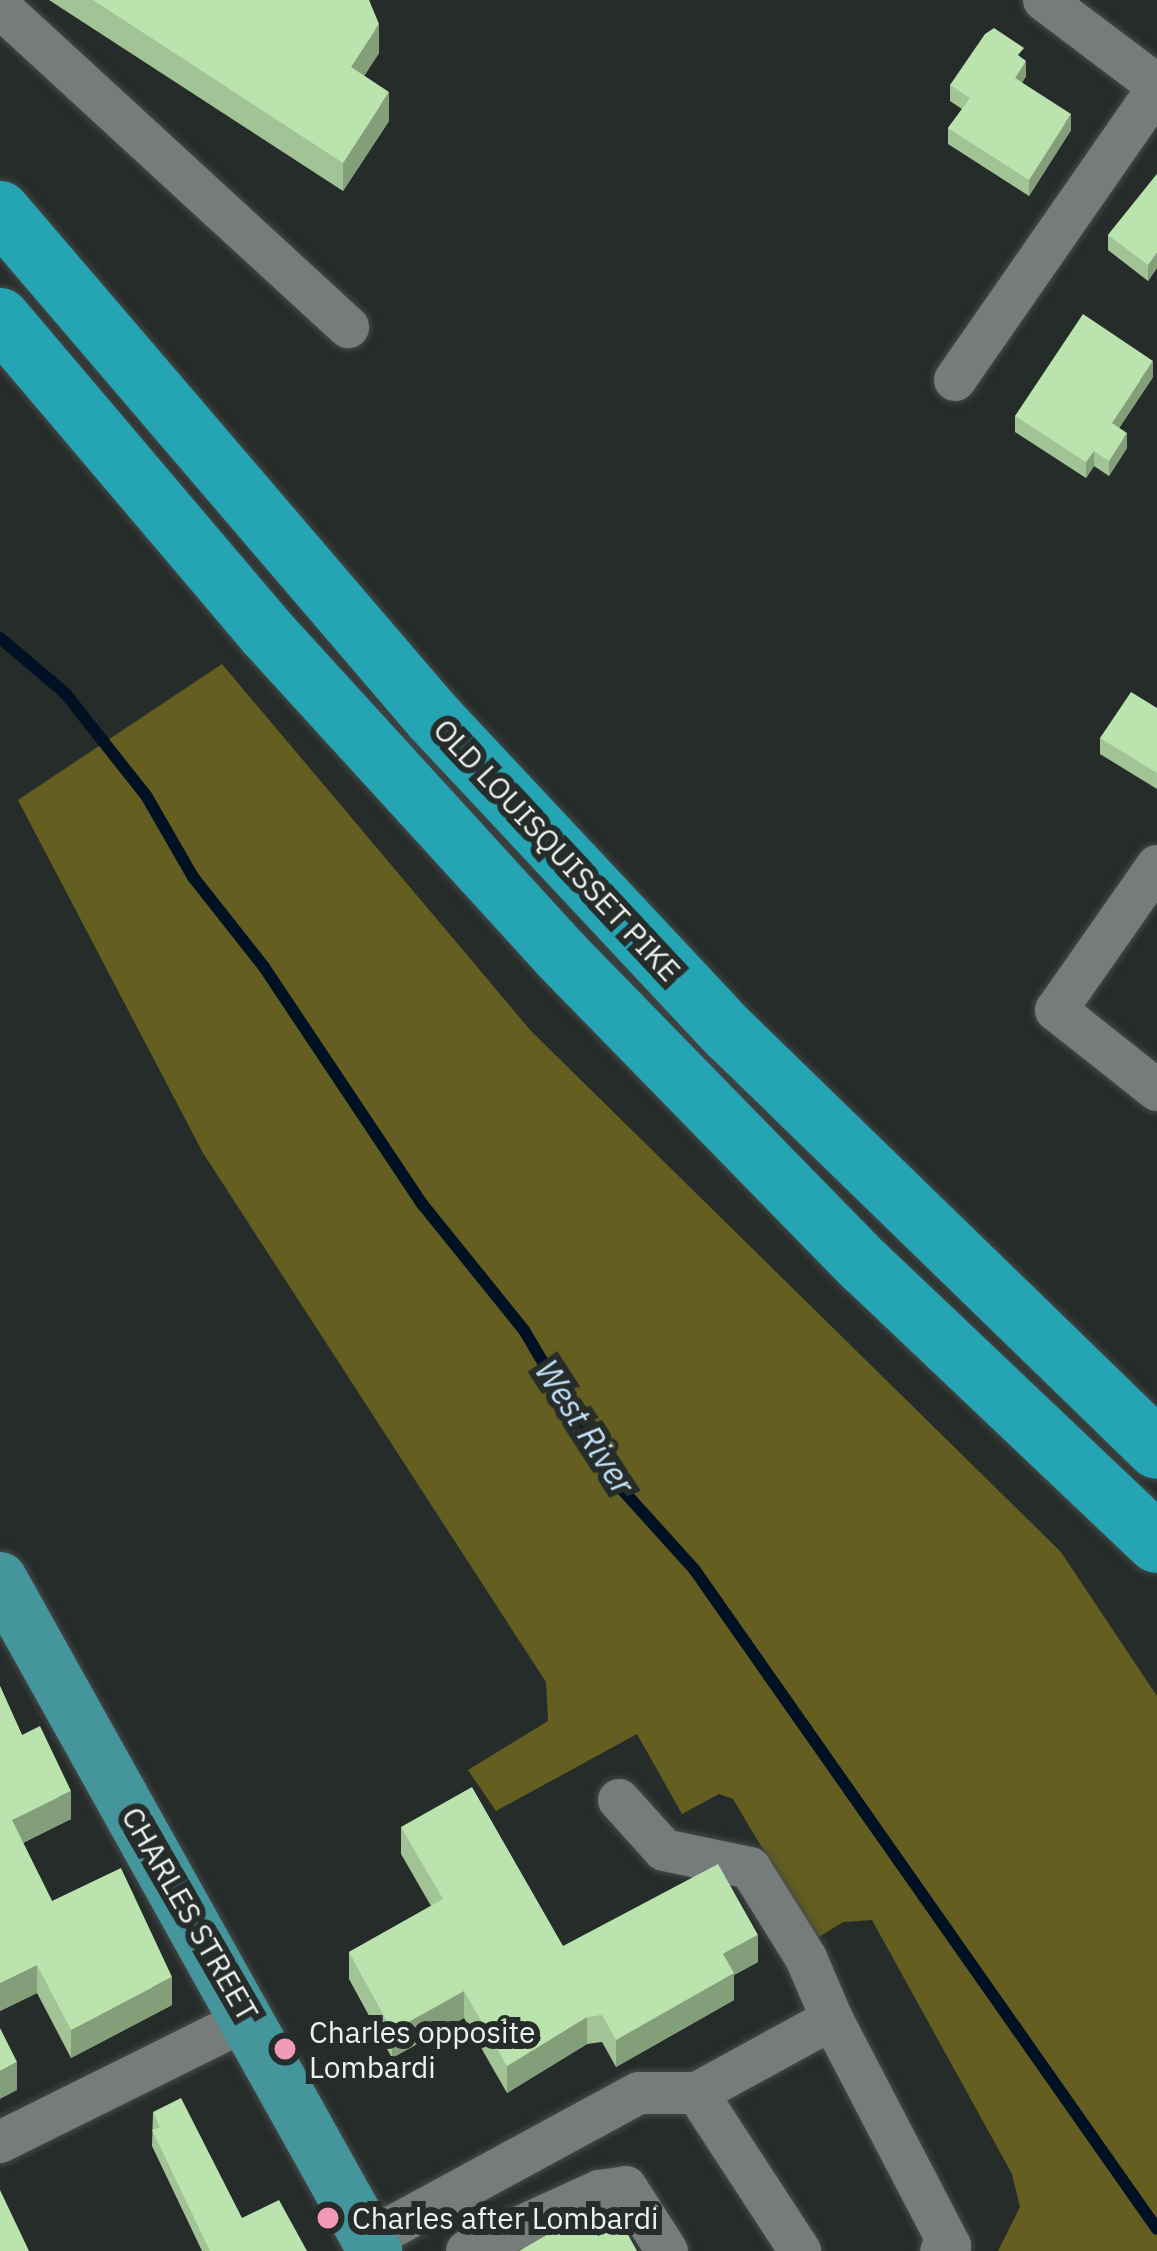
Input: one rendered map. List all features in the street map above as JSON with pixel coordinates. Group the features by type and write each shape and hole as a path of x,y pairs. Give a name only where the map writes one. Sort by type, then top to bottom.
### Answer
{"highway":[{"name":"OLD LOUISQUISSET PIKE","path":"0,211 242,502 531,823 830,1134 1157,1449"},
{"path":"0,318 268,634 561,956 865,1266 1157,1543"}],"main road":[{"name":"CHARLES STREET","path":"0,1580 250,2018 372,2245"}],"street":[{"path":"955,380 1157,87 1044,0"},
{"path":"0,7 349,327"},
{"path":"1157,866 1056,1010 1157,1090"},
{"path":"619,1800 664,1850 750,1868 806,1958 832,2019 950,2246 941,2251"},
{"path":"0,2142 250,2018"},
{"path":"372,2245 639,2093 697,2093 832,2019"},
{"path":"697,2093 800,2251"},
{"path":"467,2251 599,2191 626,2187 667,2251"}],"shaded area":[{"path":"222,664 531,1031 1061,1552 1157,1696 1157,2251 998,2251 1020,2207 1012,2174 872,1920 843,1922 816,1939 733,1799 719,1794 682,1814 637,1734 496,1811 468,1770 548,1721 546,1682 203,1153 18,800"}],"building":[{"path":"93,0 369,0 379,24 351,67 389,92 343,163"},
{"path":"994,28 1024,48 1018,55 1026,61 1015,78 1071,114 1029,180 948,128 970,98 950,85"},
{"path":"1157,174 1157,252 1148,265 1108,235"},
{"path":"1083,314 1153,361 1112,423 1127,433 1109,461 1094,451 1086,462 1015,416"},
{"path":"1131,692 1157,708 1157,773 1100,738"},
{"path":"0,1686 22,1735 40,1726 71,1791 12,1820 52,1901 121,1868 172,1977 71,2030 37,1965 0,1983"},
{"path":"472,1787 563,1946 718,1864 758,1935 723,1954 734,1973 616,2040 602,2015 587,2017 507,2066 464,1991 392,2031 349,1952 443,1899 401,1827"},
{"path":"0,2028 17,2062 0,2071"},
{"path":"181,2098 242,2218 279,2200 307,2251 210,2251 152,2130 160,2127 153,2112"},
{"path":"0,2190 29,2251 0,2251"},
{"path":"585,2213 598,2236 621,2222 637,2251 519,2251"}],"waterway":[{"name":"West River","path":"0,638 65,693 147,797 193,877 264,967 423,1205 524,1330 609,1475 694,1569 1157,2229"}],"place":[{"name":"Charles opposite Lombardi","path":"285,2049"},
{"name":"Charles after Lombardi","path":"328,2218"}]}
